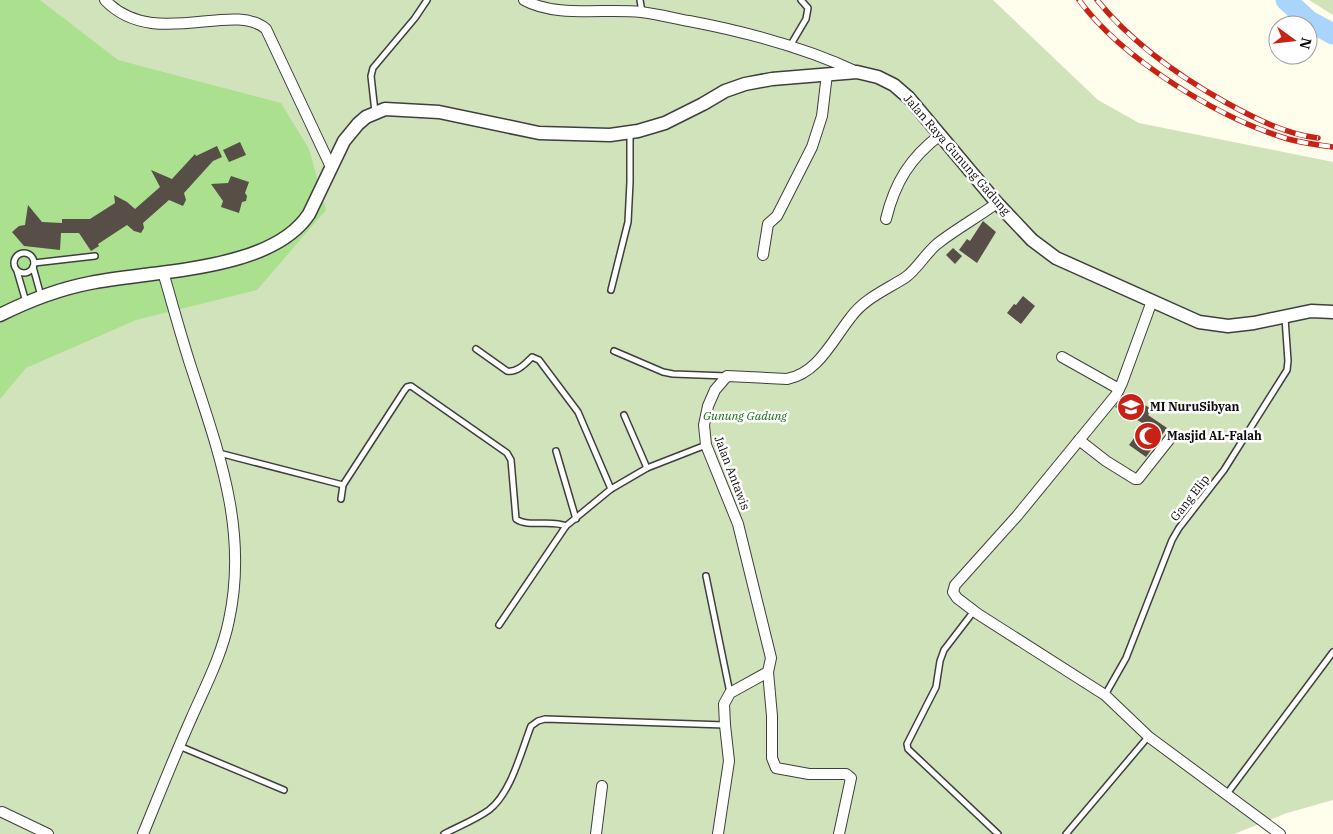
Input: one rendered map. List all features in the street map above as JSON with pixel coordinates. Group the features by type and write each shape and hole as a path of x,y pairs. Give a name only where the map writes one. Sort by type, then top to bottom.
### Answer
{"street":[{"path":"105,0 120,11 146,19 190,12"},
{"path":"524,0 534,6 557,9 642,12 736,30 828,58 857,72"},
{"path":"246,10 262,21 331,167"},
{"name":"Jalan Raya Gunung Gadung","path":"0,315 26,303 88,283 204,267 264,250 294,232 303,223 344,141 358,124 375,113 393,109 439,112 539,133 610,135 665,123 725,91 744,84 772,79 857,72 894,85 910,98 998,203 1032,240 1056,258 1199,322 1228,326 1311,311 1333,312"},
{"path":"763,255 768,224 777,216 812,147 822,116 827,74"},
{"path":"886,219 894,192 907,168 925,146 940,135"},
{"path":"727,376 787,379 805,373 820,360 851,317 867,300 906,277 937,245 998,203"},
{"path":"143,834 179,745 221,651 230,620 234,590 235,533 232,507 219,452 184,346 163,272"},
{"path":"1152,301 1120,389 1017,516 955,585 953,590 954,594 974,611 1105,695 1149,737 1280,834"},
{"path":"1062,357 1120,389"},
{"name":"Jalan Antawis","path":"727,376 715,390 708,406 704,425 706,445 738,524 771,658 768,672 772,716 772,758 776,768 809,774 846,774 851,778 839,834"},
{"path":"1079,440 1106,461 1138,479 1172,436"},
{"path":"718,834 729,761 724,704 730,693 768,672"},
{"path":"596,834 602,786"},
{"path":"2,812 42,833"}],"lane":[{"path":"375,113 371,76 373,68 415,18 427,0"},
{"path":"640,0 642,12"},
{"path":"790,47 806,19 808,8 801,0"},
{"path":"611,290 628,222 630,132"},
{"path":"26,303 13,262 18,254 27,252 33,258 42,298"},
{"path":"17,271 30,271 34,265 95,256"},
{"name":"Gang Elip","path":"1105,695 1126,658 1172,540 1224,470 1287,370 1285,317"},
{"path":"476,349 507,371 512,372 532,358 539,360 578,412 611,489"},
{"path":"614,351 663,372 727,376"},
{"path":"342,499 343,485 404,391 407,387 411,386 508,453 511,460 516,519 523,522 554,523 566,526"},
{"path":"624,414 647,468"},
{"path":"500,625 566,526 611,489 647,468 706,445"},
{"path":"556,451 576,519"},
{"path":"219,452 343,485"},
{"path":"706,576 730,693"},
{"path":"974,611 942,655 936,686 907,744 908,749 998,834"},
{"path":"1226,795 1333,652"},
{"path":"444,834 489,810 502,795 531,726 538,721 545,719 725,725"},
{"path":"1066,834 1149,737"},
{"path":"179,745 284,790"},
{"path":"458,827 462,834"}],"green space":[{"path":"0,0 255,0 512,271 0,834"},
{"name":"Gunung Gadung","path":"40,0 993,0 1098,100 1139,123 1333,162 1333,800 1287,813 1234,834 0,834 0,399 26,368 136,320 257,290 326,210 309,149 281,103 118,60"},
{"path":"1309,0 1333,0 1333,15"}],"building":[{"path":"240,142 246,155 229,162 223,150"},
{"path":"217,146 222,157 213,161 184,193 186,200 183,206 169,200 143,223 144,228 141,233 134,231 127,225 98,244 99,246 91,251 79,233 61,233 60,250 24,246 12,232 19,226 25,225 28,205 42,222 62,223 62,219 90,219 115,203 114,195 135,209 160,187 151,170 172,179 195,154 196,156"},
{"path":"231,176 249,182 245,193 247,196 246,201 242,202 239,213 221,207 223,201 211,184 228,183"},
{"path":"983,221 996,232 977,263 959,250 967,239 970,241"},
{"path":"953,248 962,256 955,264 946,255"},
{"path":"1023,296 1035,306 1021,324 1007,313"},
{"path":"1124,394 1152,409 1148,415 1167,428 1146,457 1129,445 1144,424 1115,407"}],"waterway":[{"path":"1286,0 1309,21 1333,34"}],"railway":[{"path":"1079,0 1097,22 1120,44 1173,84 1202,101 1232,117 1288,139 1333,147"},
{"path":"1097,0 1140,44 1190,81 1258,119 1294,133 1318,138"}],"place":[{"name":"MI NuruSibyan","path":"1131,407"},
{"name":"Masjid AL-Falah","path":"1148,436"}]}
